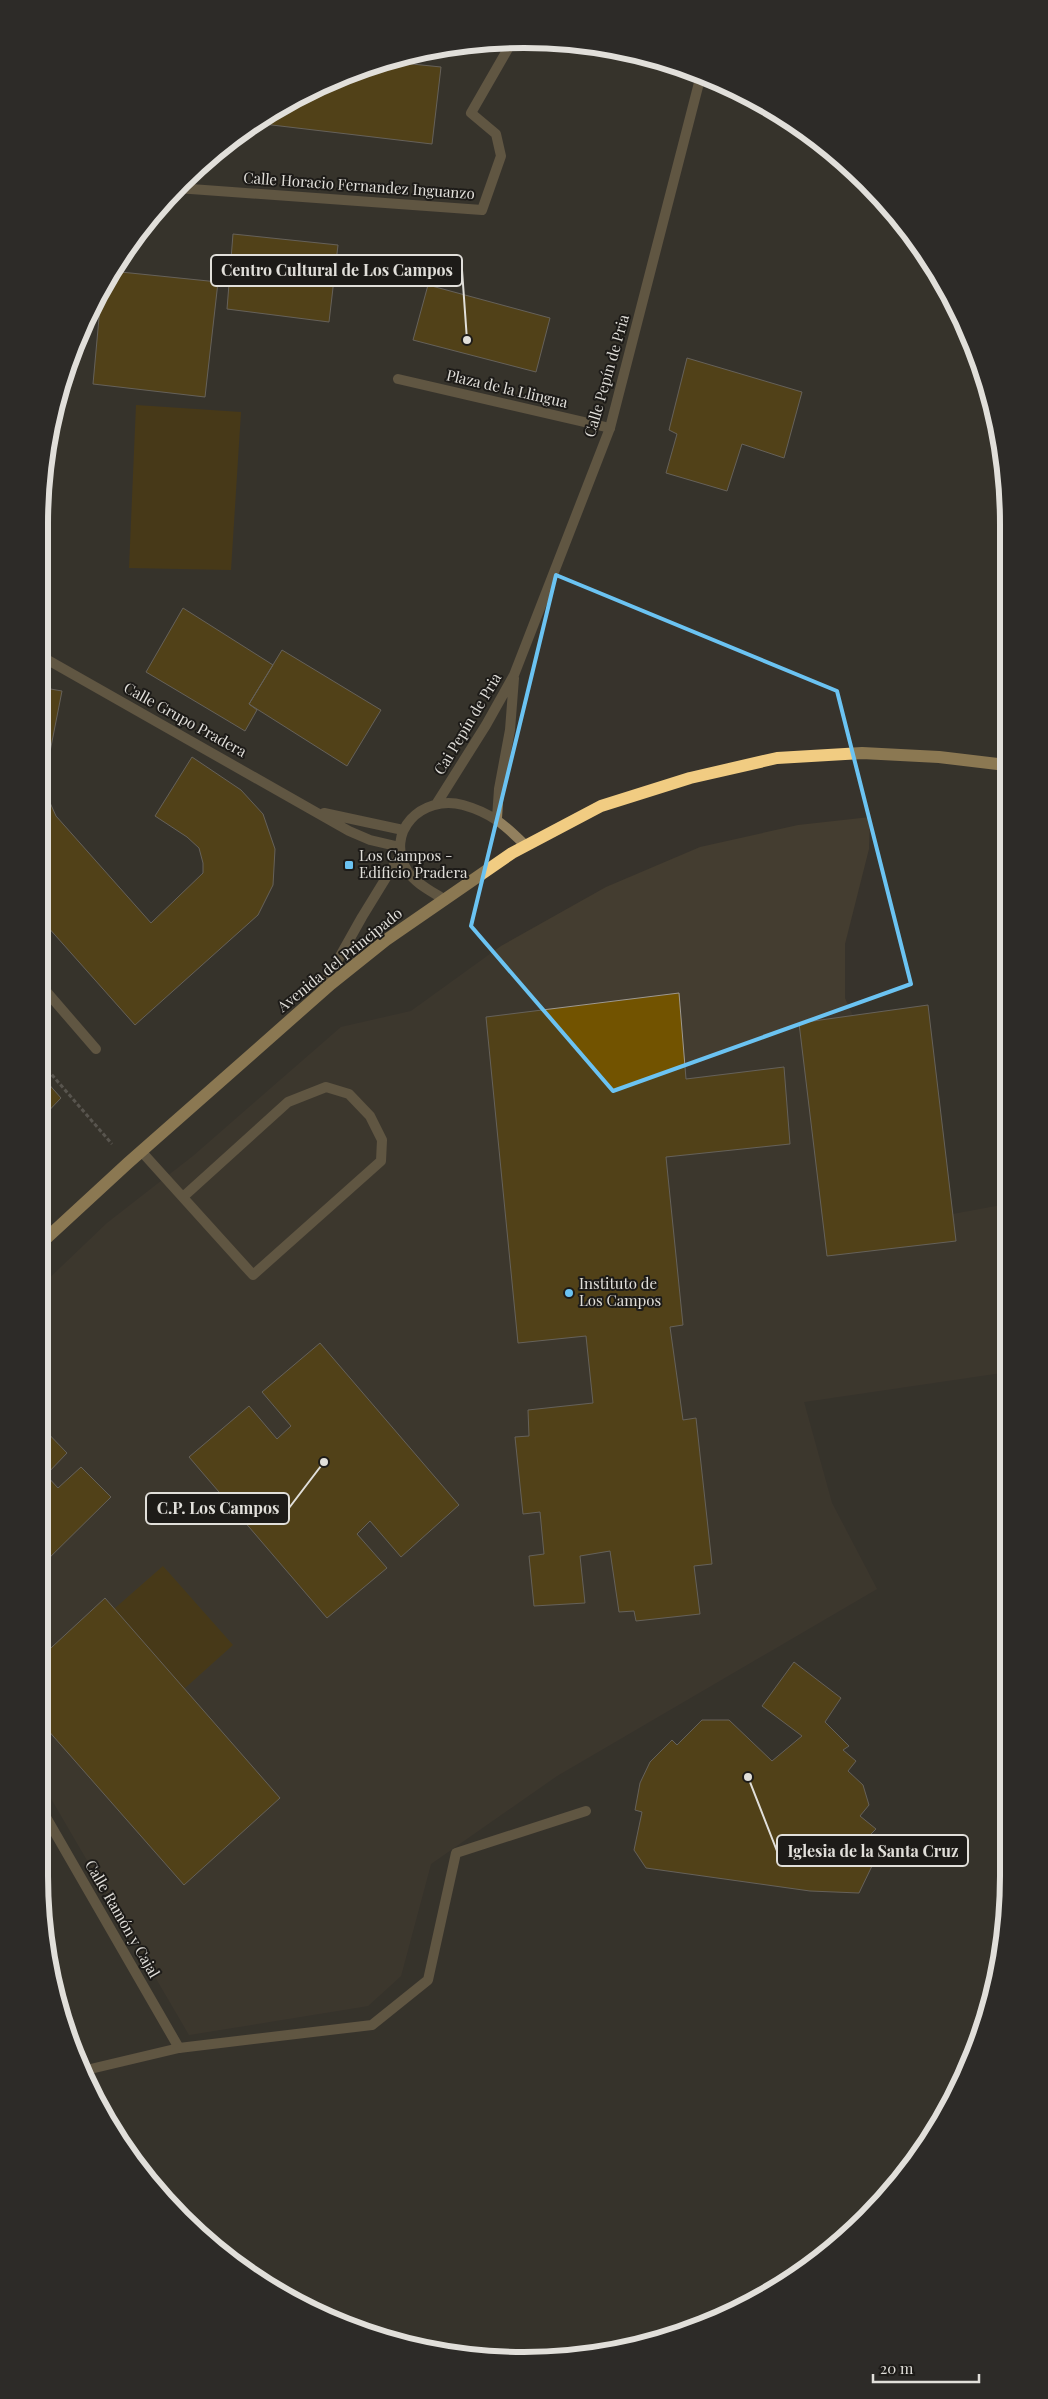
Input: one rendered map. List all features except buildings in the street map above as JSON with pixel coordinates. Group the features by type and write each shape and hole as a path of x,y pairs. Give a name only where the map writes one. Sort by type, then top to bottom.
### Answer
{"main road":[{"name":"Avenida del Principado","path":"48,1237 128,1162 319,995 386,940 526,846 602,806 690,778 777,758 862,753 939,757 1000,764"}],"street":[{"name":"Calle Horacio Fernandez Inguanzo","path":"185,189 482,210 501,156 496,134 472,113 508,49"},
{"name":"Calle Pepín de Pria","path":"514,675 610,428 699,81"},
{"name":"Plaza de la Llingua","path":"398,379 610,428"},
{"name":"Calle Grupo Pradera","path":"48,660 349,831 400,851"},
{"name":"Cai Pepín de Pria","path":"437,804 514,675"},
{"name":"Cai Pepín de Pria","path":"497,818 510,730 514,675"},
{"path":"319,995 400,851 403,830 417,812 437,804 462,805 497,818 526,846"},
{"name":"Calle Grupo Pradera","path":"316,811 403,830"},
{"path":"400,851 409,873 444,900"},
{"path":"48,993 96,1049"},
{"path":"142,1150 183,1197 253,1276 381,1161 382,1140 370,1116 349,1094 326,1087 288,1102 183,1197"},
{"path":"89,2069 179,2048 372,2025 428,1980 456,1853 586,1811"},
{"name":"Calle Ramón y Cajal","path":"48,1821 179,2048"}],"path":[{"path":"48,1070 128,1162"}],"highlighted area":[{"path":"556,575 837,691 911,984 613,1091 471,926"}],"shaded area":[{"path":"136,405 241,412 231,570 129,568"},
{"path":"870,817 869,849 845,944 845,998 853,1016 928,1005 953,1214 1000,1205 1000,1373 804,1402 832,1503 877,1589 557,1776 431,1864 401,1976 368,2006 189,2035 48,1793 48,1279 107,1223 193,1156 341,1027 411,1011 501,946 606,887 700,847 798,825"},
{"path":"163,1566 233,1645 184,1689 114,1609"}],"place":[{"name":"Centro Cultural de Los Campos","path":"467,340"},
{"name":"Los Campos - Edificio Pradera","path":"349,865"},
{"name":"Instituto de Los Campos","path":"569,1293"},
{"name":"C.P. Los Campos","path":"324,1462"},
{"name":"Iglesia de la Santa Cruz","path":"748,1777"}]}
